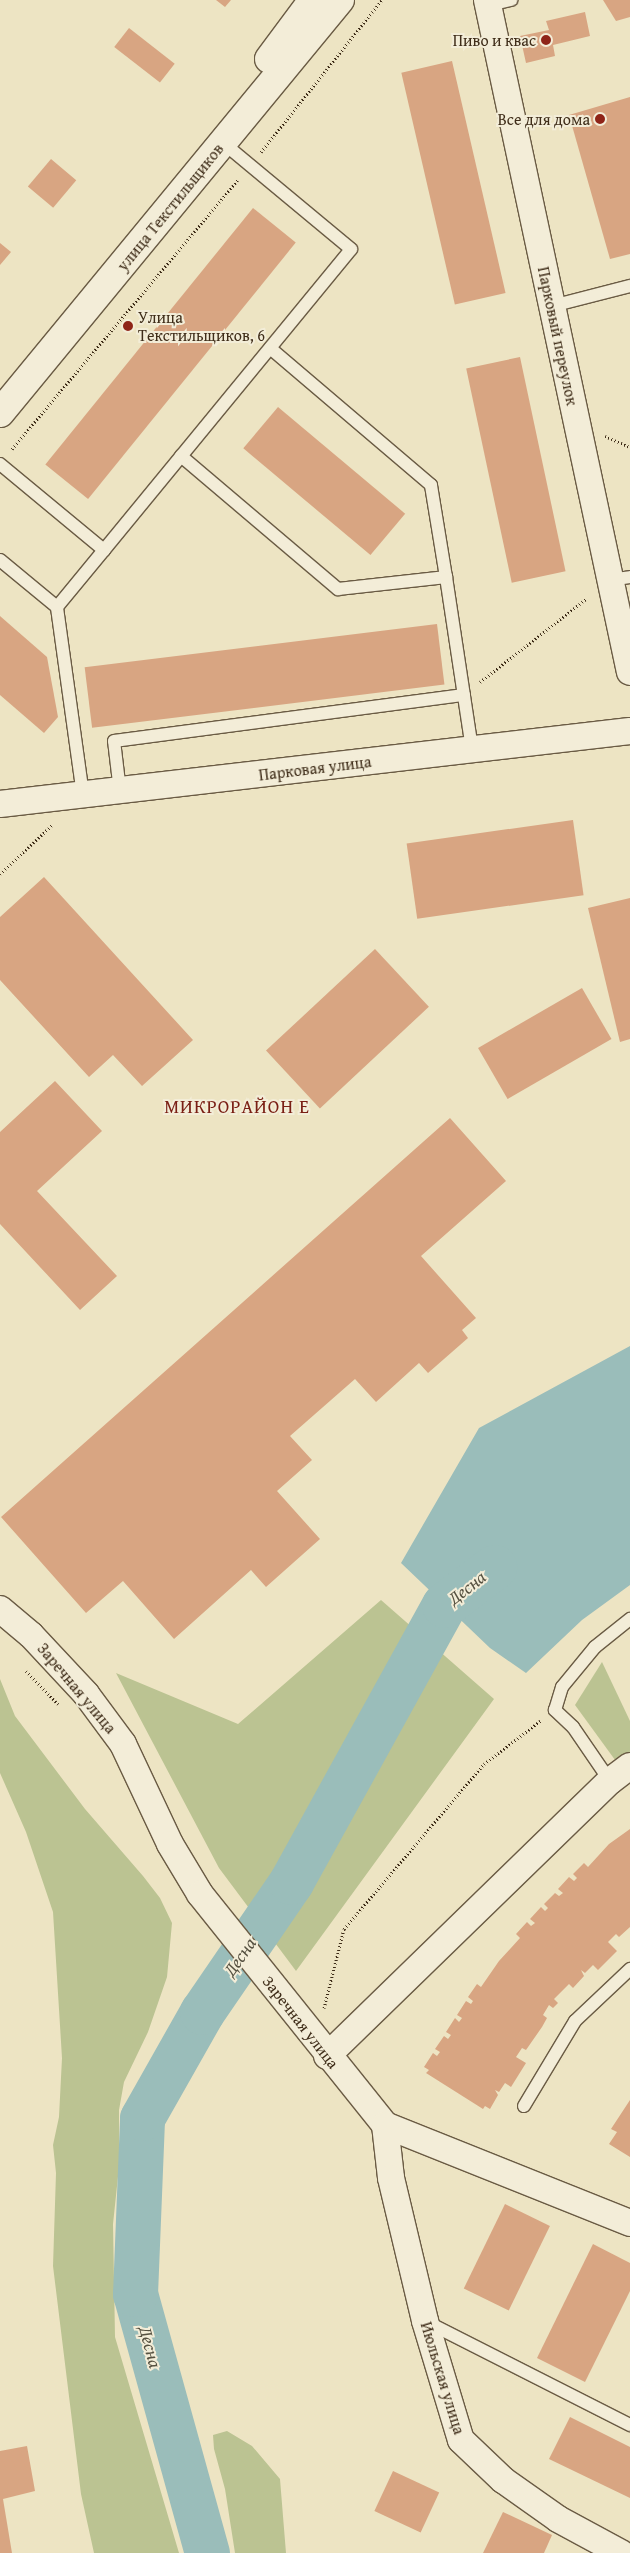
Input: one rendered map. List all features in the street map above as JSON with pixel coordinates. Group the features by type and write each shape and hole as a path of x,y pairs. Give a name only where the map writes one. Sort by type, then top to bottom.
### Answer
{"main road":[{"path":"250,110 255,79 313,0"},
{"name":"улица Текстильщиков","path":"0,414 340,0"}],"street":[{"name":"Парковый переулок","path":"496,2 552,306 620,579 630,672"},
{"name":"Парковая улица","path":"0,804 630,731"},
{"name":"Заречная улица","path":"0,1609 31,1635 86,1694 124,1744 170,1844 200,1894 327,2056 385,2125 630,2223"},
{"path":"327,2056 620,1774"},
{"name":"Июльская улица","path":"385,2125 391,2178 425,2321 461,2440 503,2480 558,2519 621,2553"}],"lane":[{"path":"57,607 351,248 222,142"},
{"path":"552,306 630,286"},
{"path":"270,348 430,485 472,749"},
{"path":"182,456 338,589 446,577"},
{"path":"0,464 104,550"},
{"path":"0,560 57,607 83,795"},
{"path":"120,791 114,741 464,695"},
{"path":"620,1774 555,1710 567,1681 596,1647 630,1619"},
{"path":"524,2106 575,2021 630,1969"},
{"path":"425,2321 630,2425"}],"path":[{"path":"0,464 250,166 382,0"},
{"path":"464,695 620,579"},
{"path":"0,874 83,795"},
{"path":"22,1665 44,1693 60,1706"},
{"path":"317,2009 322,2016 344,1929 484,1764 555,1710"}],"green space":[{"path":"381,1600 494,1699 296,1971 219,1868 116,1673 238,1724"},
{"path":"602,1662 630,1721 630,1757 618,1764 575,1705"},
{"path":"0,1679 15,1716 85,1809 160,1898 172,1923 167,1977 148,2032 124,2082 119,2110 119,2167 113,2224 115,2337 179,2553 94,2553 81,2494 53,2266 56,2173 53,2145 59,2117 62,2058 53,1912 26,1832 0,1773"},
{"path":"227,2431 252,2446 280,2479 286,2553 235,2553 225,2489 214,2449 213,2435"}],"water":[{"path":"630,1346 630,1585 582,1620 526,1673 490,1648 401,1563 479,1428"}],"building":[{"path":"216,0 231,0 225,7"},
{"path":"603,0 630,0 630,17 616,21"},
{"name":"Пиво и квас","path":"585,12 590,36 553,45 555,56 526,63 520,36 549,30 546,21"},
{"path":"129,28 175,64 160,83 114,47"},
{"path":"452,61 506,293 455,305 401,73"},
{"path":"630,97 630,254 610,259 569,115"},
{"path":"51,159 76,180 53,208 28,187"},
{"path":"253,208 296,243 88,499 45,464"},
{"path":"0,243 11,252 0,265"},
{"path":"520,357 566,571 512,583 466,368"},
{"path":"278,407 405,514 370,555 243,448"},
{"path":"0,616 47,657 58,717 44,733 0,695"},
{"path":"437,624 444,685 92,728 85,667"},
{"path":"573,820 584,895 417,919 407,843"},
{"path":"44,877 193,1040 142,1086 113,1055 89,1077 0,980 0,917"},
{"path":"630,898 630,1039 620,1042 588,908"},
{"path":"375,949 429,1007 320,1108 266,1051"},
{"path":"582,988 612,1039 508,1099 478,1048"},
{"path":"55,1081 102,1131 37,1191 117,1276 80,1310 0,1224 0,1132"},
{"path":"450,1118 506,1181 421,1256 476,1318 462,1330 468,1338 428,1373 419,1363 376,1402 355,1379 290,1436 312,1460 277,1491 320,1539 266,1587 251,1570 174,1639 123,1581 86,1613 1,1517"},
{"path":"630,1829 630,1927 619,1937 616,1934 608,1942 617,1951 598,1970 593,1965 585,1973 581,1970 584,1976 573,1988 569,1984 554,1999 558,2003 553,2008 549,2005 543,2015 547,2018 542,2027 526,2050 522,2048 516,2057 526,2063 511,2087 505,2083 499,2092 495,2090 498,2095 490,2109 485,2106 483,2109 426,2073 429,2070 424,2067 433,2053 437,2056 440,2052 435,2049 444,2036 448,2039 451,2035 446,2032 455,2018 459,2022 462,2018 457,2015 466,2001 471,2004 473,2001 468,1997 477,1984 481,1987 499,1961 520,1938 516,1934 527,1922 531,1926 535,1923 530,1919 541,1907 545,1911 548,1908 544,1904 555,1893 559,1896 563,1893 558,1889 569,1877 574,1881 577,1878 573,1874 584,1863 588,1867 609,1844"},
{"path":"630,2100 630,2157 609,2144 617,2132 611,2129"},
{"path":"505,2204 550,2226 509,2310 464,2288"},
{"path":"593,2244 630,2263 630,2291 585,2382 537,2358"},
{"path":"570,2417 630,2447 630,2498 549,2459"},
{"path":"27,2446 35,2491 3,2499 12,2553 0,2553 0,2451"},
{"path":"393,2471 439,2493 421,2532 374,2511"},
{"path":"503,2512 552,2535 544,2553 483,2553"}],"waterway":[{"name":"Десна","path":"207,2553 135,2294 142,2118 202,2012 291,1882 444,1605 494,1567"}],"place":[{"name":"Пиво и квас","path":"546,40"},
{"name":"Все для дома","path":"600,119"},
{"name":"Улица Текстильщиков, 6","path":"128,326"}],"district":[{"name":"МИКРОРАЙОН Е","path":"237,1107"}]}
